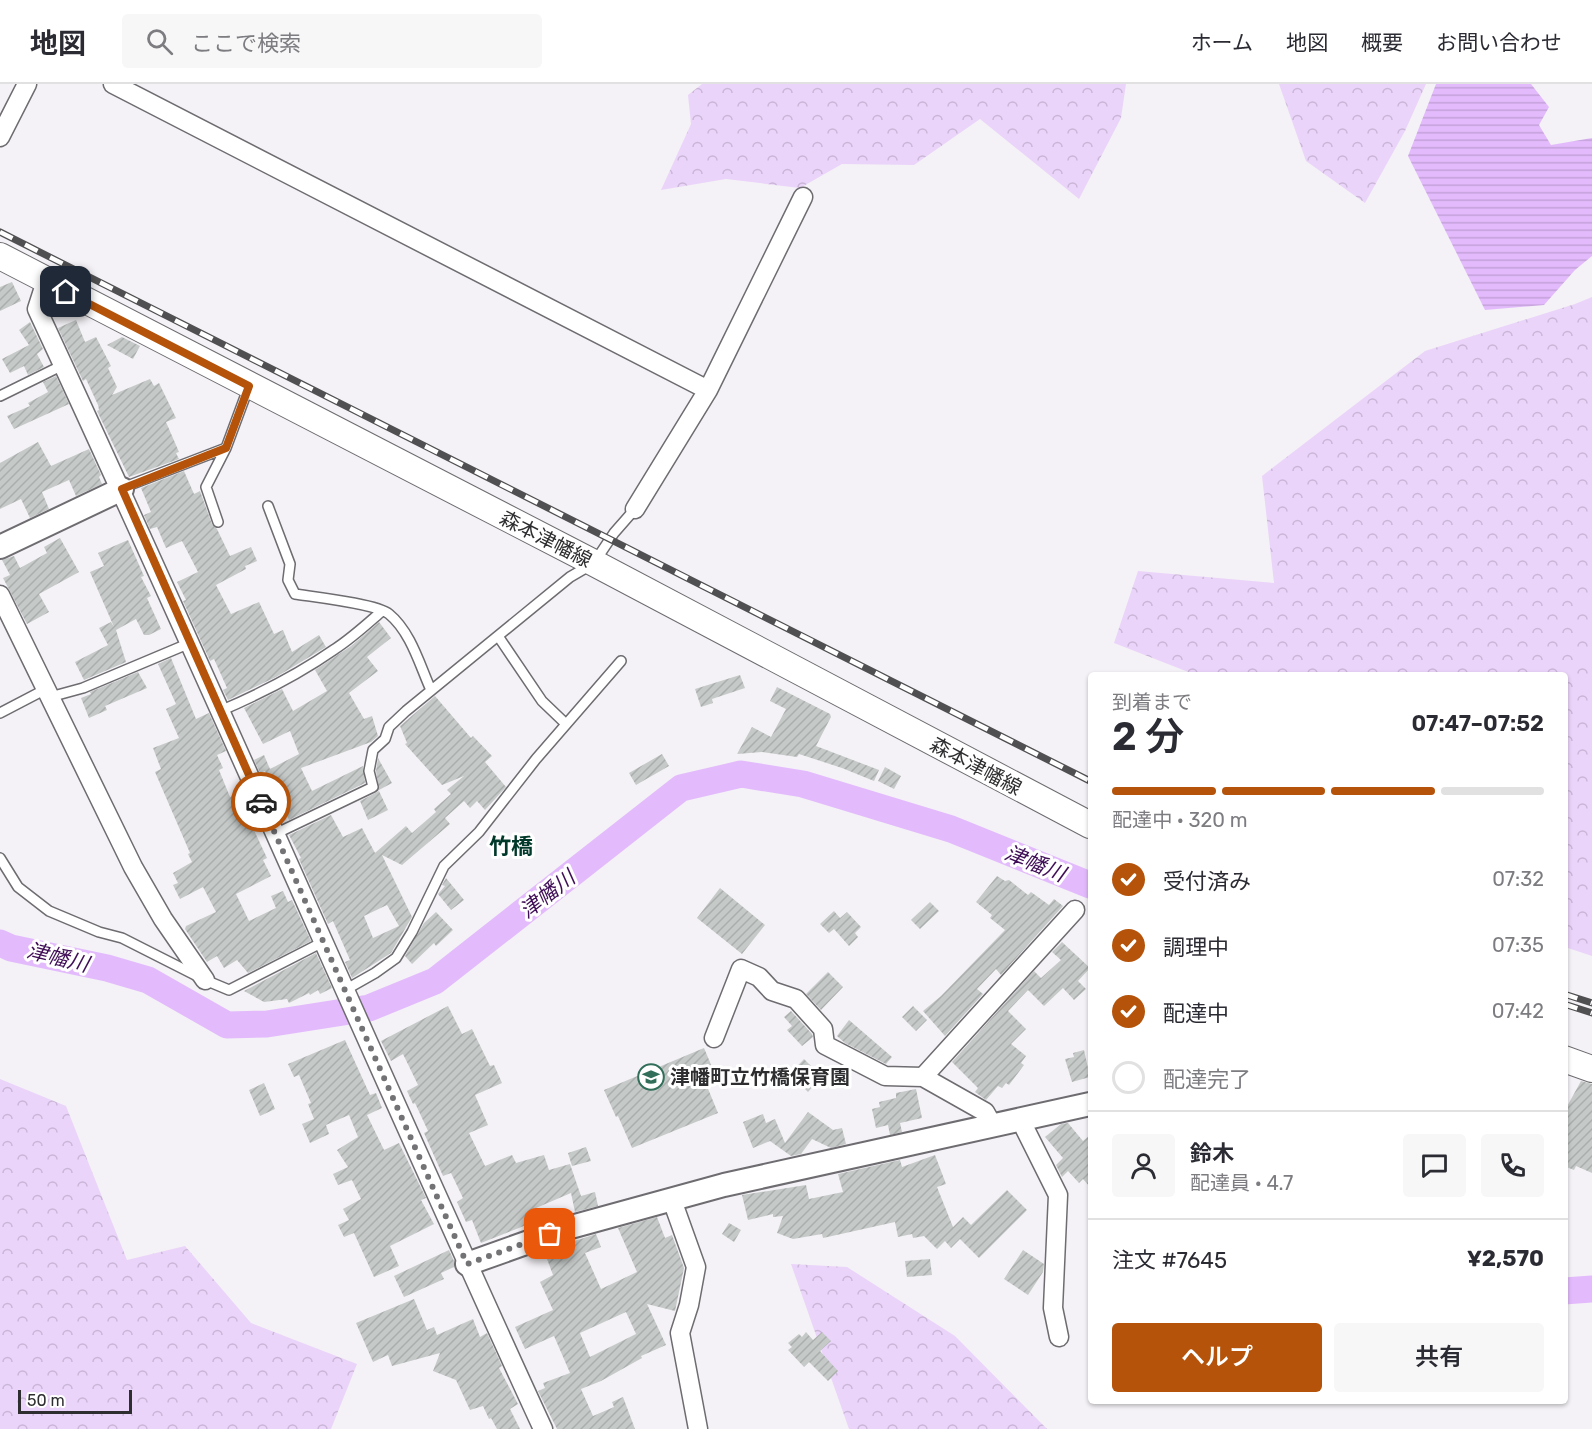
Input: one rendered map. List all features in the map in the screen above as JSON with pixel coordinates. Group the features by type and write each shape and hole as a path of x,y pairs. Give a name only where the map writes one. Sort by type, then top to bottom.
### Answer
{"main road":[{"name":"森本津幡線","path":"0,256 594,564 1088,824"},
{"path":"1568,1060 1592,1069"}],"street":[{"path":"0,137 27,84"},
{"path":"113,84 708,390"},
{"path":"635,509 708,390 803,197"},
{"path":"46,281 38,309 122,489 362,1030 543,1429"},
{"path":"0,547 122,489"},
{"path":"0,595 133,867 163,920 205,980"},
{"path":"923,1077 1075,910"},
{"path":"714,1038 741,969 759,977 772,991 796,999 824,1029 825,1045 885,1076 923,1077 985,1112 993,1126"},
{"path":"467,1264 572,1227 724,1185 1088,1104"},
{"path":"1024,1119 1025,1129 1058,1195 1053,1308 1059,1337"},
{"path":"672,1200 696,1267 689,1305 680,1333 698,1429"}],"lane":[{"path":"0,396 63,365"},
{"path":"218,522 206,487 226,448 249,386"},
{"path":"122,489 226,448"},
{"path":"268,506 290,564 288,580 295,594 346,602 388,613 404,630 431,690"},
{"path":"275,834 373,787 369,771 374,750 385,739 389,727 570,577 594,564 614,533 635,509"},
{"path":"220,711 260,693 337,648 382,611"},
{"path":"498,636 542,701 566,724"},
{"path":"0,712 48,693 83,688 190,642"},
{"path":"345,990 396,958 412,932 444,866 478,832 621,661"},
{"path":"0,858 18,887 49,911 99,932 122,938 229,990 323,942"}],"green space":[{"path":"702,84 1126,84 1121,118 1079,199 980,119 914,165 842,164 800,188 726,179 661,190 691,124 688,95"},
{"path":"1279,84 1426,84 1405,131 1365,203 1306,161"},
{"path":"1592,297 1592,956 1568,948 1568,672 1188,672 1114,643 1138,571 1274,583 1262,476 1425,351"},
{"path":"0,1079 66,1106 127,1260 185,1246 251,1323 357,1364 331,1429 0,1429"},
{"path":"791,1264 847,1267 955,1336 1047,1429 849,1429"}],"shaded area":[{"path":"1436,84 1531,84 1549,107 1539,125 1551,145 1592,138 1592,256 1575,270 1544,305 1485,310 1408,156"}],"building":[{"path":"12,282 21,301 0,311 0,287"},
{"path":"76,320 85,342 96,337 111,366 108,368 117,387 112,395 150,379 154,386 159,383 176,418 166,422 179,452 176,453 179,459 129,477 97,411 99,410 98,405 86,379 83,381 58,328"},
{"path":"30,322 43,349 37,354 44,367 28,375 24,366 10,373 2,359 29,345 19,330"},
{"path":"122,337 140,346 133,359 107,345"},
{"path":"56,376 69,404 14,429 7,416 30,406 28,403 48,392 43,382"},
{"path":"38,442 51,466 89,449 101,475 99,477 102,484 76,496 69,480 42,492 49,509 30,518 21,499 0,509 0,463"},
{"path":"184,471 194,494 200,491 212,524 217,529 230,556 251,547 257,561 216,585 231,614 259,602 274,634 283,630 292,652 319,635 326,647 276,677 228,700 223,690 227,688 214,659 210,661 177,582 198,572 182,541 166,548 157,527 150,529 144,515 151,512 141,488"},
{"path":"60,538 79,572 39,594 49,612 27,624 3,578 10,575 2,560 14,556 20,568 47,553 44,547"},
{"path":"128,540 144,576 141,577 151,596 147,598 161,629 144,635 136,619 116,630 126,662 84,680 75,662 108,645 99,628 111,622 114,627 90,572 104,566 98,553"},
{"path":"379,622 391,638 367,657 378,671 349,693 364,719 372,716 378,736 371,742 301,768 312,791 363,766 365,783 289,820 265,771 260,773 254,760 264,755 270,769 299,754 290,731 263,744 244,708 282,689 293,711 327,691 315,670 351,646"},
{"path":"171,658 196,719 209,713 226,751 217,755 223,768 219,770 230,797 237,794 267,858 263,860 271,876 236,894 249,921 276,908 271,896 283,891 288,902 292,900 311,941 248,973 237,960 224,968 217,956 207,962 185,929 186,926 216,912 203,887 180,899 173,885 178,883 173,873 192,862 155,772 161,769 153,748 179,738 166,709 176,704 158,664"},
{"path":"138,672 147,688 105,706 107,710 89,718 81,698"},
{"path":"740,675 745,688 712,699 713,703 701,707 695,689"},
{"path":"777,687 830,714 831,717 816,746 879,770 874,781 799,754 797,757 762,752 737,754 752,727 771,737 786,709 770,701"},
{"path":"435,696 471,738 473,736 492,756 485,762 506,787 485,810 477,801 470,808 464,801 445,818 450,824 402,865 382,855 412,917 391,953 352,978 345,962 350,960 333,921 328,924 289,835 331,815 343,837 362,828 375,853 406,826 412,833 436,812 434,809 451,794 447,790 464,776 442,785 405,744 407,743 400,726","holes":["387,905 399,926 373,938 364,916"]},
{"path":"662,754 669,766 636,785 629,773"},
{"path":"378,758 392,783 379,790 376,771"},
{"path":"885,767 901,776 894,789 878,781"},
{"path":"379,791 388,810 368,820 360,801"},
{"path":"997,876 1005,881 1009,880 1028,895 1031,892 1049,905 1054,899 1063,906 1001,975 996,969 977,989 983,994 945,1036 923,1011 941,996 1005,930 976,902"},
{"path":"446,878 464,900 451,910 438,894 445,886 442,885"},
{"path":"720,888 765,925 742,954 697,918"},
{"path":"930,902 939,911 920,929 911,920"},
{"path":"834,911 840,918 847,912 861,927 855,933 858,937 849,946 834,929 829,933 820,924"},
{"path":"436,912 453,930 436,946 434,943 412,964 405,956 424,923"},
{"path":"1062,942 1088,966 1088,970 1078,981 1086,989 1074,1000 1063,988 1044,1006 1028,990 1008,1011 1026,1029 1011,1044 1026,1056 1021,1063 1024,1065 1009,1085 1006,1083 1002,1088 998,1086 986,1100 975,1092 978,1088 952,1062 1034,971 1041,978 1061,960 1052,952"},
{"path":"316,953 332,988 320,994 318,990 310,995 309,993 289,1003 287,999 264,1002 244,991"},
{"path":"828,972 843,987 821,1010 806,994"},
{"path":"448,1006 462,1034 472,1029 490,1066 494,1065 502,1083 475,1095 488,1125 469,1133 485,1166 512,1155 516,1163 544,1155 549,1170 570,1164 581,1196 595,1192 598,1206 575,1212 571,1193 529,1211 534,1222 481,1243 472,1220 466,1222 457,1202 463,1198 451,1173 443,1176 424,1133 428,1131 407,1091 418,1085 403,1054 391,1061 381,1041"},
{"path":"913,1006 927,1020 916,1031 902,1017"},
{"path":"791,1011 813,1037 802,1046 787,1030 792,1026 784,1017"},
{"path":"849,1020 892,1057 886,1064 845,1043 837,1036"},
{"path":"345,1040 370,1095 376,1093 382,1108 367,1115 384,1150 399,1143 426,1198 421,1200 434,1224 390,1246 399,1266 374,1277 354,1233 344,1237 338,1225 349,1220 343,1209 361,1199 352,1180 338,1185 333,1174 348,1167 337,1150 358,1137 349,1115 326,1125 329,1134 310,1143 302,1124 314,1119 308,1104 311,1103 299,1075 294,1077 288,1064"},
{"path":"704,1048 715,1074 704,1079 718,1113 632,1148 604,1090"},
{"path":"1084,1050 1088,1078 1072,1082 1065,1059 1074,1057 1073,1053"},
{"path":"804,1059 822,1077 808,1092 790,1074"},
{"path":"1581,1081 1592,1084 1592,1173 1576,1166 1574,1170 1568,1168 1568,1105"},
{"path":"264,1083 275,1109 260,1116 249,1090"},
{"path":"916,1089 922,1118 900,1123 902,1132 890,1135 888,1125 876,1128 872,1109 880,1107 879,1102 896,1098 896,1093"},
{"path":"808,1112 833,1130 842,1128 846,1144 831,1148 812,1139 801,1154 791,1156 770,1141 753,1148 743,1122 763,1114 766,1123 775,1119 785,1143"},
{"path":"1068,1123 1083,1141 1088,1137 1088,1185 1083,1179 1079,1183 1068,1171 1062,1177 1056,1165 1063,1158 1045,1137 1061,1124"},
{"path":"586,1147 591,1161 572,1166 568,1153"},
{"path":"935,1155 946,1184 937,1187 953,1227 963,1217 971,1225 1007,1190 1027,1210 979,1258 960,1239 951,1248 945,1241 937,1249 924,1236 913,1238 912,1234 898,1237 895,1222 823,1238 822,1234 793,1239 777,1233 783,1216 773,1217 773,1214 748,1220 742,1195 806,1185 809,1199 843,1192 838,1174 900,1160 902,1167"},
{"path":"657,1217 665,1238 672,1235 684,1268 675,1311 647,1304 666,1345 641,1356 642,1358 601,1381 581,1389 593,1416 614,1407 612,1402 623,1397 635,1429 557,1429 538,1391 545,1388 543,1383 570,1373 554,1336 525,1349 515,1327 553,1310 540,1282 553,1275 544,1251 596,1234 601,1247 585,1253 601,1289 637,1272 618,1228","holes":["626,1312 636,1334 590,1357 580,1333"]},
{"path":"729,1223 741,1230 734,1242 722,1234"},
{"path":"449,1250 454,1267 441,1273 444,1279 404,1297 394,1276"},
{"path":"1023,1250 1044,1264 1043,1272 1028,1295 1004,1279"},
{"path":"930,1259 932,1275 907,1277 905,1261"},
{"path":"414,1299 427,1330 434,1327 437,1335 473,1319 480,1337 487,1333 502,1366 499,1368 518,1404 510,1409 520,1429 497,1429 483,1406 470,1410 456,1380 433,1371 440,1353 392,1366 388,1355 373,1362 356,1323"},
{"path":"806,1332 813,1340 822,1332 831,1341 820,1351 838,1371 828,1381 809,1362 804,1367 788,1350 792,1347 788,1343 799,1334 802,1337"}],"waterway":[{"name":"津幡川","path":"0,943 11,948 107,968 148,980 227,1025 267,1024 369,1008 435,981 681,788 741,774 803,784 951,829 1088,884"},
{"name":"津幡川","path":"1568,1291 1592,1289"}],"railway":[{"path":"0,232 1088,780"},
{"path":"1568,995 1592,1003"},
{"path":"1568,1005 1592,1013"}],"way so far":[{"path":"261,802 467,1264 550,1234"}],"place":[{"name":"津幡町立竹橋保育園","path":"651,1077"}],"district":[{"name":"竹橋","path":"511,846"}],"route":[{"path":"66,292 249,386 226,448 122,489 261,802"}]}
